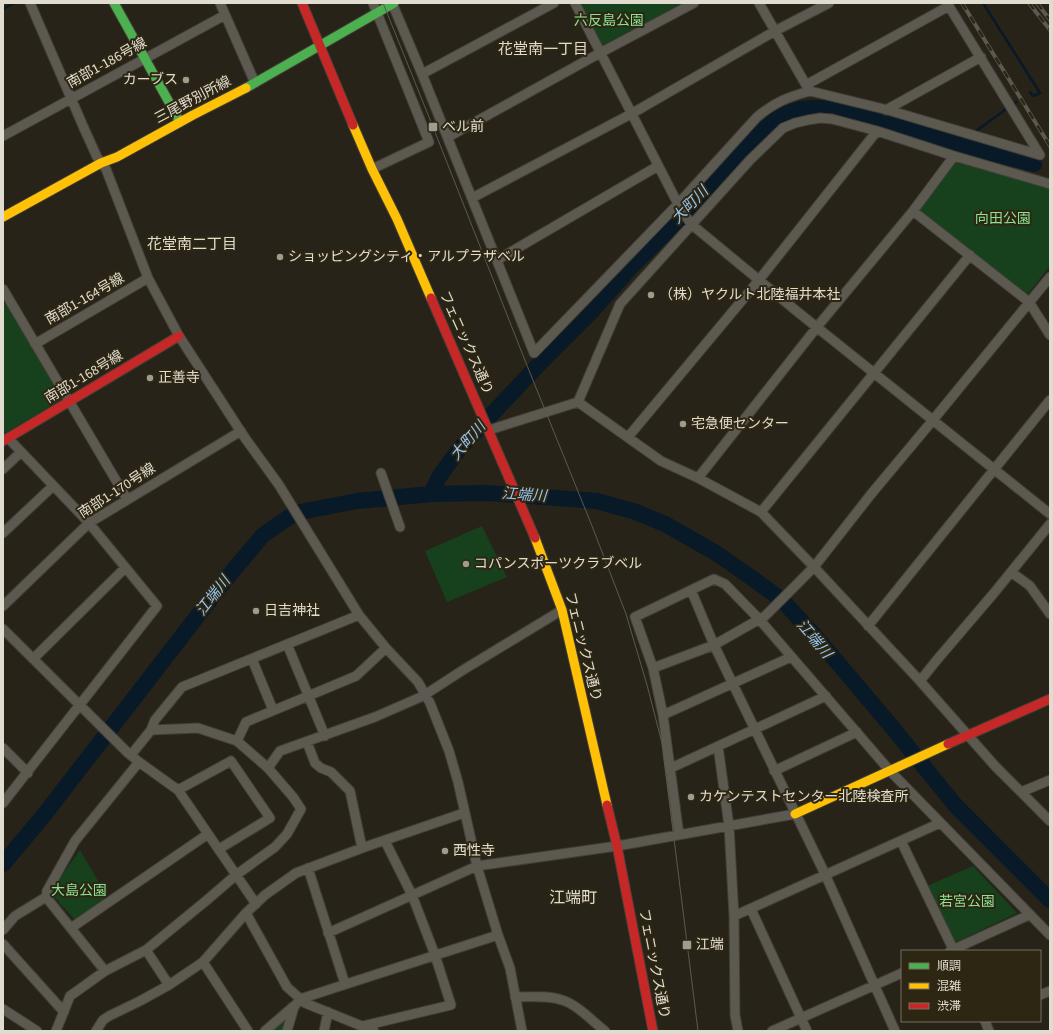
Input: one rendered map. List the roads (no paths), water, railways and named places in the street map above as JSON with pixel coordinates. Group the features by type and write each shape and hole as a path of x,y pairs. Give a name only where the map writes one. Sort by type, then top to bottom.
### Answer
{"main road":[{"path":"114,3 180,122"},
{"name":"フェニックス通り","path":"302,3 372,169 397,219 505,470 530,524 562,610 617,846 652,1031"},
{"name":"三尾野別所線","path":"3,217 255,83 393,3"},
{"name":"南部1-168号線","path":"6,439 179,336"},
{"path":"795,814 901,766 954,740 1050,699"}],"street":[{"path":"30,3 71,100 101,164 106,169 148,278 179,336 241,431 281,488 358,615 409,672 430,703 449,751 458,782 477,866 498,935 510,968 522,1031"},
{"path":"220,3 255,83"},
{"path":"372,169 429,142 373,3"},
{"path":"393,3 534,353 679,206 758,117 769,107 808,88 948,5 1040,155 808,88 760,3"},
{"path":"422,74 554,3"},
{"path":"575,3 658,166 689,222 1050,514"},
{"path":"448,137 694,3"},
{"path":"472,198 631,114 775,31 829,3"},
{"name":"南部1-186号線","path":"4,135 71,100 225,15"},
{"path":"886,110 981,57"},
{"path":"489,430 578,402 620,304 689,222 783,128 795,123 820,118 832,119 877,131 954,156 1050,184"},
{"path":"628,437 759,280 877,131"},
{"path":"698,478 817,327 913,211 954,156"},
{"path":"497,260 658,166"},
{"path":"913,211 1029,302 1050,335"},
{"path":"762,512 970,255"},
{"path":"653,668 714,645 762,618 812,569 872,493 1050,277"},
{"name":"南部1-164号線","path":"35,344 148,278"},
{"path":"4,294 127,499"},
{"path":"868,626 1050,400"},
{"path":"578,402 661,461 698,478 762,512 812,569 920,681 1050,822"},
{"name":"南部1-170号線","path":"3,606 89,523 241,431"},
{"path":"3,803 28,773 157,606 89,523 21,452 6,439"},
{"path":"3,469 21,452"},
{"path":"380,473 400,527"},
{"path":"3,533 53,486"},
{"path":"920,681 1050,524"},
{"path":"33,659 125,568"},
{"path":"1011,572 1030,586 1050,614"},
{"path":"679,835 663,715 653,668 635,617 714,579 725,584 762,618 791,657 890,771 1050,935"},
{"path":"692,590 714,645 825,874 895,1031"},
{"path":"268,768 280,752 375,718 422,696 562,610"},
{"path":"131,755 182,687 358,615"},
{"path":"3,629 123,748 139,762 178,790 256,904"},
{"path":"287,644 325,736"},
{"path":"237,741 246,722 356,676 386,648"},
{"path":"663,715 791,657"},
{"path":"252,659 273,710"},
{"path":"671,768 826,696"},
{"path":"56,1031 70,996 105,971 146,950 236,875 275,847 287,834 301,809 293,797 268,768 237,741 198,728 151,730"},
{"path":"774,771 857,732"},
{"path":"306,742 315,764 320,768 331,772 350,791 362,848"},
{"path":"718,746 729,826 734,916 735,1015 738,1031"},
{"path":"3,748 28,773"},
{"path":"178,790 230,761 270,818 219,850"},
{"path":"3,930 15,916 46,896 47,891 75,841 139,762"},
{"path":"1021,792 1050,780"},
{"path":"96,1031 102,1020 169,985 203,962 246,913 265,895 296,873 362,848 464,813"},
{"path":"328,932 477,866 617,846 795,814"},
{"path":"734,916 940,823"},
{"path":"71,928 208,834"},
{"path":"363,1026 451,1005 435,955 412,895 385,841"},
{"path":"902,841 952,950"},
{"path":"308,868 345,984"},
{"path":"46,896 105,971"},
{"path":"751,909 807,1031"},
{"path":"246,913 287,987 298,1002 305,1003 374,1031"},
{"path":"954,950 1029,915"},
{"path":"265,1031 298,1002 345,984 498,935"},
{"path":"3,944 64,1012"},
{"path":"146,950 169,985"},
{"path":"203,962 248,1031"},
{"path":"772,1031 901,973"},
{"path":"516,997 552,998 563,1000 579,1010 605,1031"},
{"path":"287,1031 298,1002"},
{"path":"3,1009 37,1031"},
{"path":"324,1031 328,1012"}],"waterway":[{"path":"3,9 14,3"},
{"path":"983,3 1040,93 1033,96 1030,92"},
{"path":"970,148 976,131 1016,102"},
{"name":"大町川","path":"431,494 439,477 460,448 542,361 592,311 632,266 691,207 757,135 777,119 788,113 801,109 826,108 842,110 970,148 1034,164"},
{"name":"江端川","path":"3,864 44,815 226,579 263,535 295,513 357,501 431,494 487,493 597,501 636,512 665,524 716,553 749,576 782,600 815,636 892,727 955,805 1050,900"}],"tram line":[{"path":"383,3 626,614 662,743 698,1031"}],"railway":[{"path":"962,3 1050,146"},
{"path":"1029,3 1050,30"},
{"path":"1037,3 1050,20"}],"place":[{"name":"カーブス","path":"186,80"},
{"name":"ベル前","path":"433,127"},
{"name":"ショッピングシティ・アルプラザベル","path":"280,257"},
{"name":"（株）ヤクルト北陸福井本社","path":"651,295"},
{"name":"正善寺","path":"150,378"},
{"name":"宅急便センター","path":"683,424"},
{"name":"コパンスポーツクラブベル","path":"466,564"},
{"name":"日吉神社","path":"256,611"},
{"name":"カケンテストセンター北陸検査所","path":"691,797"},
{"name":"西性寺","path":"445,851"},
{"name":"江端","path":"687,945"}],"district":[{"name":"花堂南一丁目","path":"543,49"},
{"name":"花堂南二丁目","path":"192,244"},
{"name":"江端町","path":"573,898"}],"park label":[{"name":"六反島公園","path":"609,21"},
{"name":"向田公園","path":"1003,219"},
{"name":"大島公園","path":"79,891"},
{"name":"若宮公園","path":"967,902"}]}
